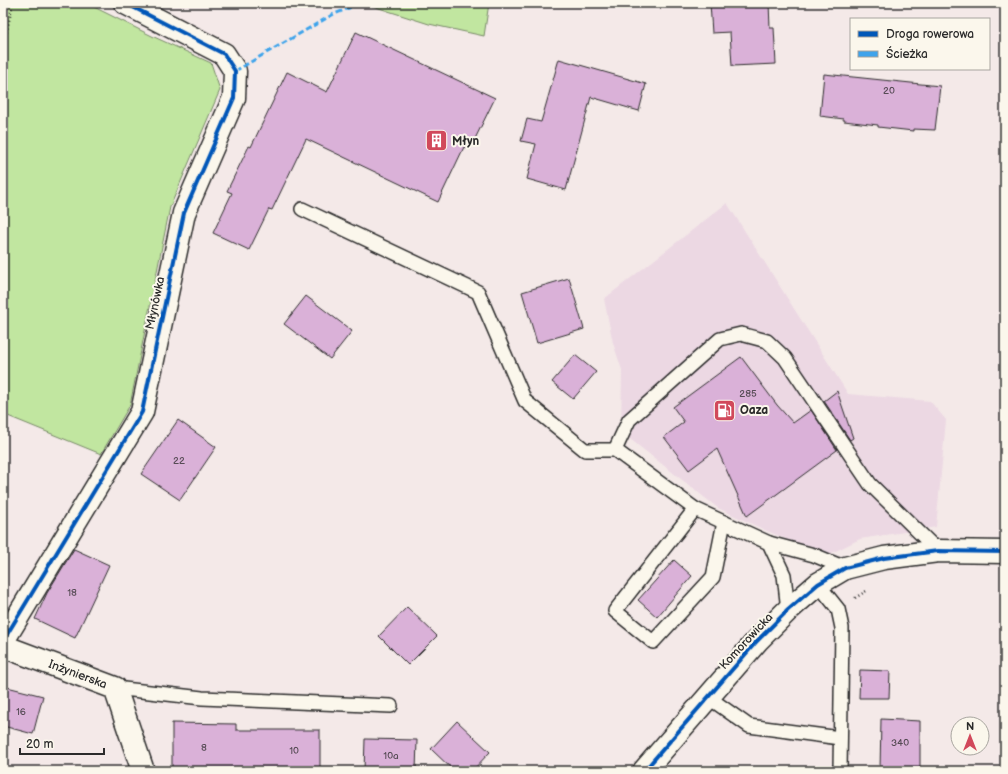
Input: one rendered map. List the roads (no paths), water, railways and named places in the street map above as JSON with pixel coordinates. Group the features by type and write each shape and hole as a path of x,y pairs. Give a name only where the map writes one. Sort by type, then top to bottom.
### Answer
{"street":[{"name":"Młynówka","path":"3,641 142,412 184,213 234,98 235,71 224,54 125,3"},
{"name":"Komorowicka","path":"644,771 757,641 788,610 818,584 846,568 884,558 938,551 1005,552"},
{"name":"Inżynierska","path":"3,646 115,688 143,771"}],"lane":[{"path":"302,209 478,292 525,401 585,450 615,450 695,509 769,543 814,555 846,568"},
{"path":"615,450 629,420 720,339 741,334 767,342 784,358 870,484 938,551"},
{"path":"695,509 615,611 653,642 713,577 724,522"},
{"path":"769,543 784,575 788,610"},
{"path":"818,584 838,609 842,628 840,771"},
{"path":"115,688 202,698 391,706"},
{"path":"708,697 749,726 840,738"}],"place":[{"name":"Młyn","path":"436,141"},
{"name":"Oaza","path":"725,410"}]}
